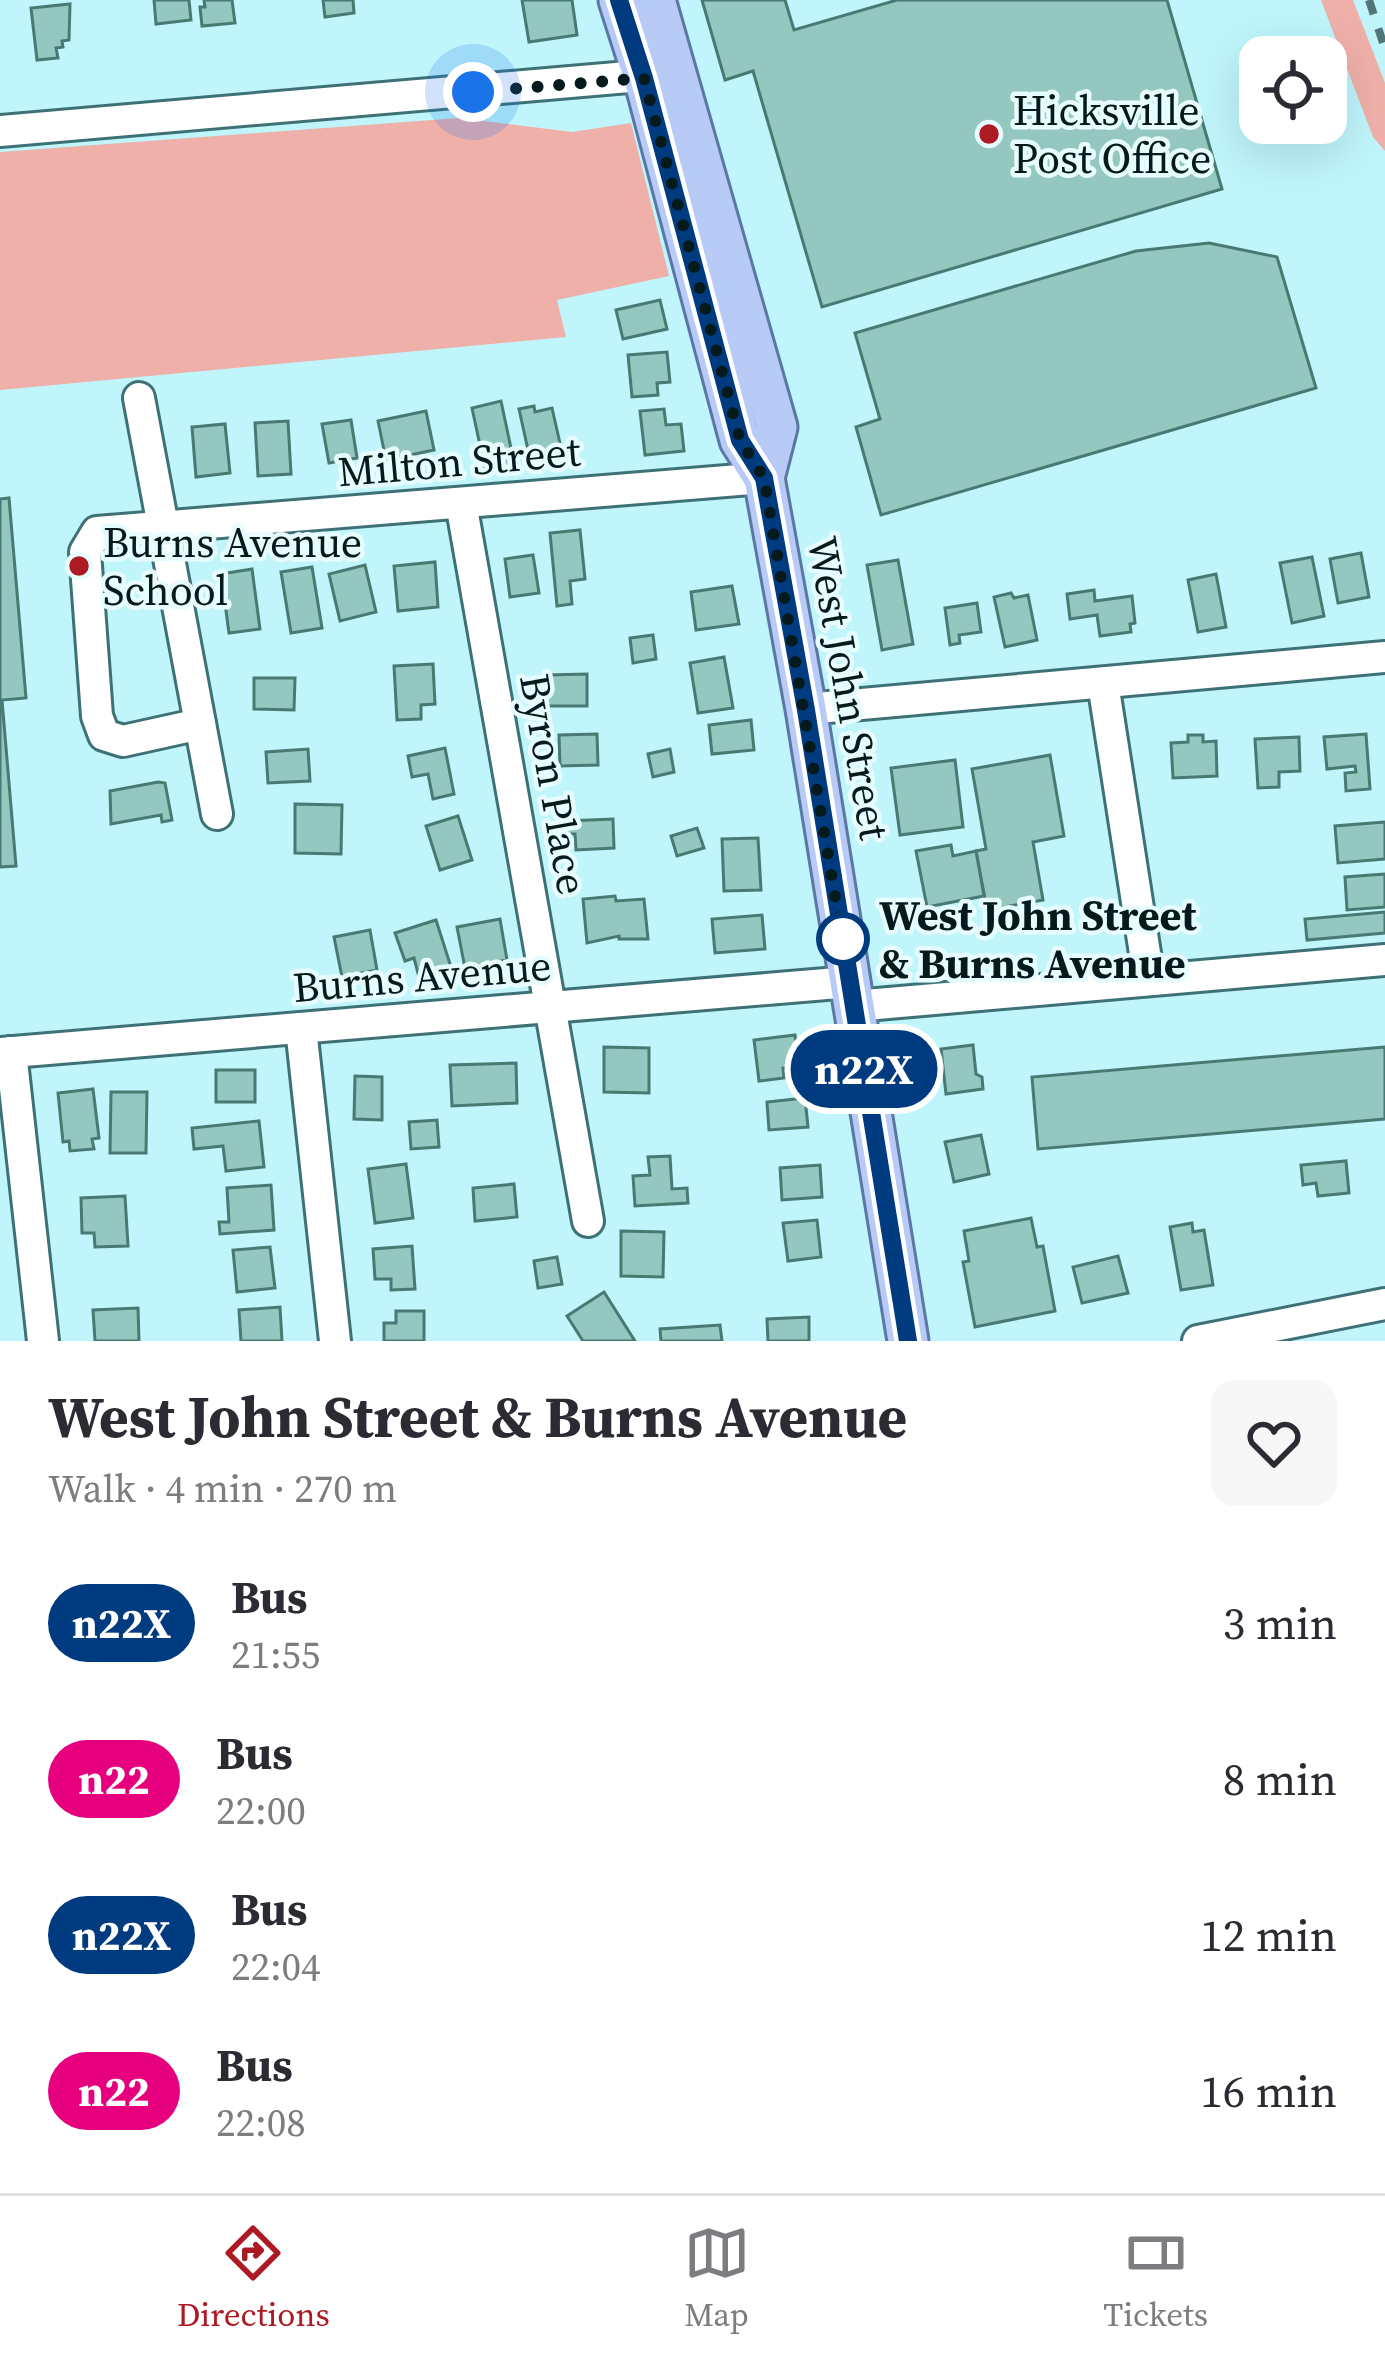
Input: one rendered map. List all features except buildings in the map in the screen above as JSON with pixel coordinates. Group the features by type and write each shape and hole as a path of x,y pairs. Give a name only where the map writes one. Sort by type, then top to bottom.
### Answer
{"main road":[{"name":"West John Street","path":"619,0 660,75 740,296 777,427 764,478"},
{"name":"West John Street","path":"655,0 660,75 697,282 740,440 764,478 908,1341"},
{"path":"697,282 716,292 740,296"}],"street":[{"path":"0,131 660,75"},
{"path":"139,398 217,814"},
{"name":"Milton Street","path":"200,724 123,741 104,736 97,716 85,552 97,532 764,478"},
{"name":"Byron Place","path":"461,503 588,1221"},
{"path":"806,710 1385,657"},
{"path":"1103,683 1149,979"},
{"name":"Burns Avenue","path":"6,1053 551,1007 1149,979 1385,960"},
{"path":"301,1028 335,1341"},
{"path":"6,1053 43,1341"},
{"path":"1198,1341 1385,1304"}],"shaded area":[{"path":"1321,0 1353,0 1385,83 1385,151 1373,137 1347,68 1347,36 1335,36"},
{"path":"459,118 572,132 631,123 669,276 557,300 566,337 0,390 0,152"}],"railway":[{"path":"1369,0 1385,49"}],"bus line":[{"name":"n22X","path":"619,0 740,440 764,478 908,1341"}],"place":[{"name":"Hicksville Post Office","path":"989,134"},
{"name":"Burns Avenue School","path":"79,566"},
{"name":"West John Street & Burns Avenue","path":"843,939"}],"route":[{"path":"473,92 644,78 740,440 764,478 844,949 843,939"}]}
